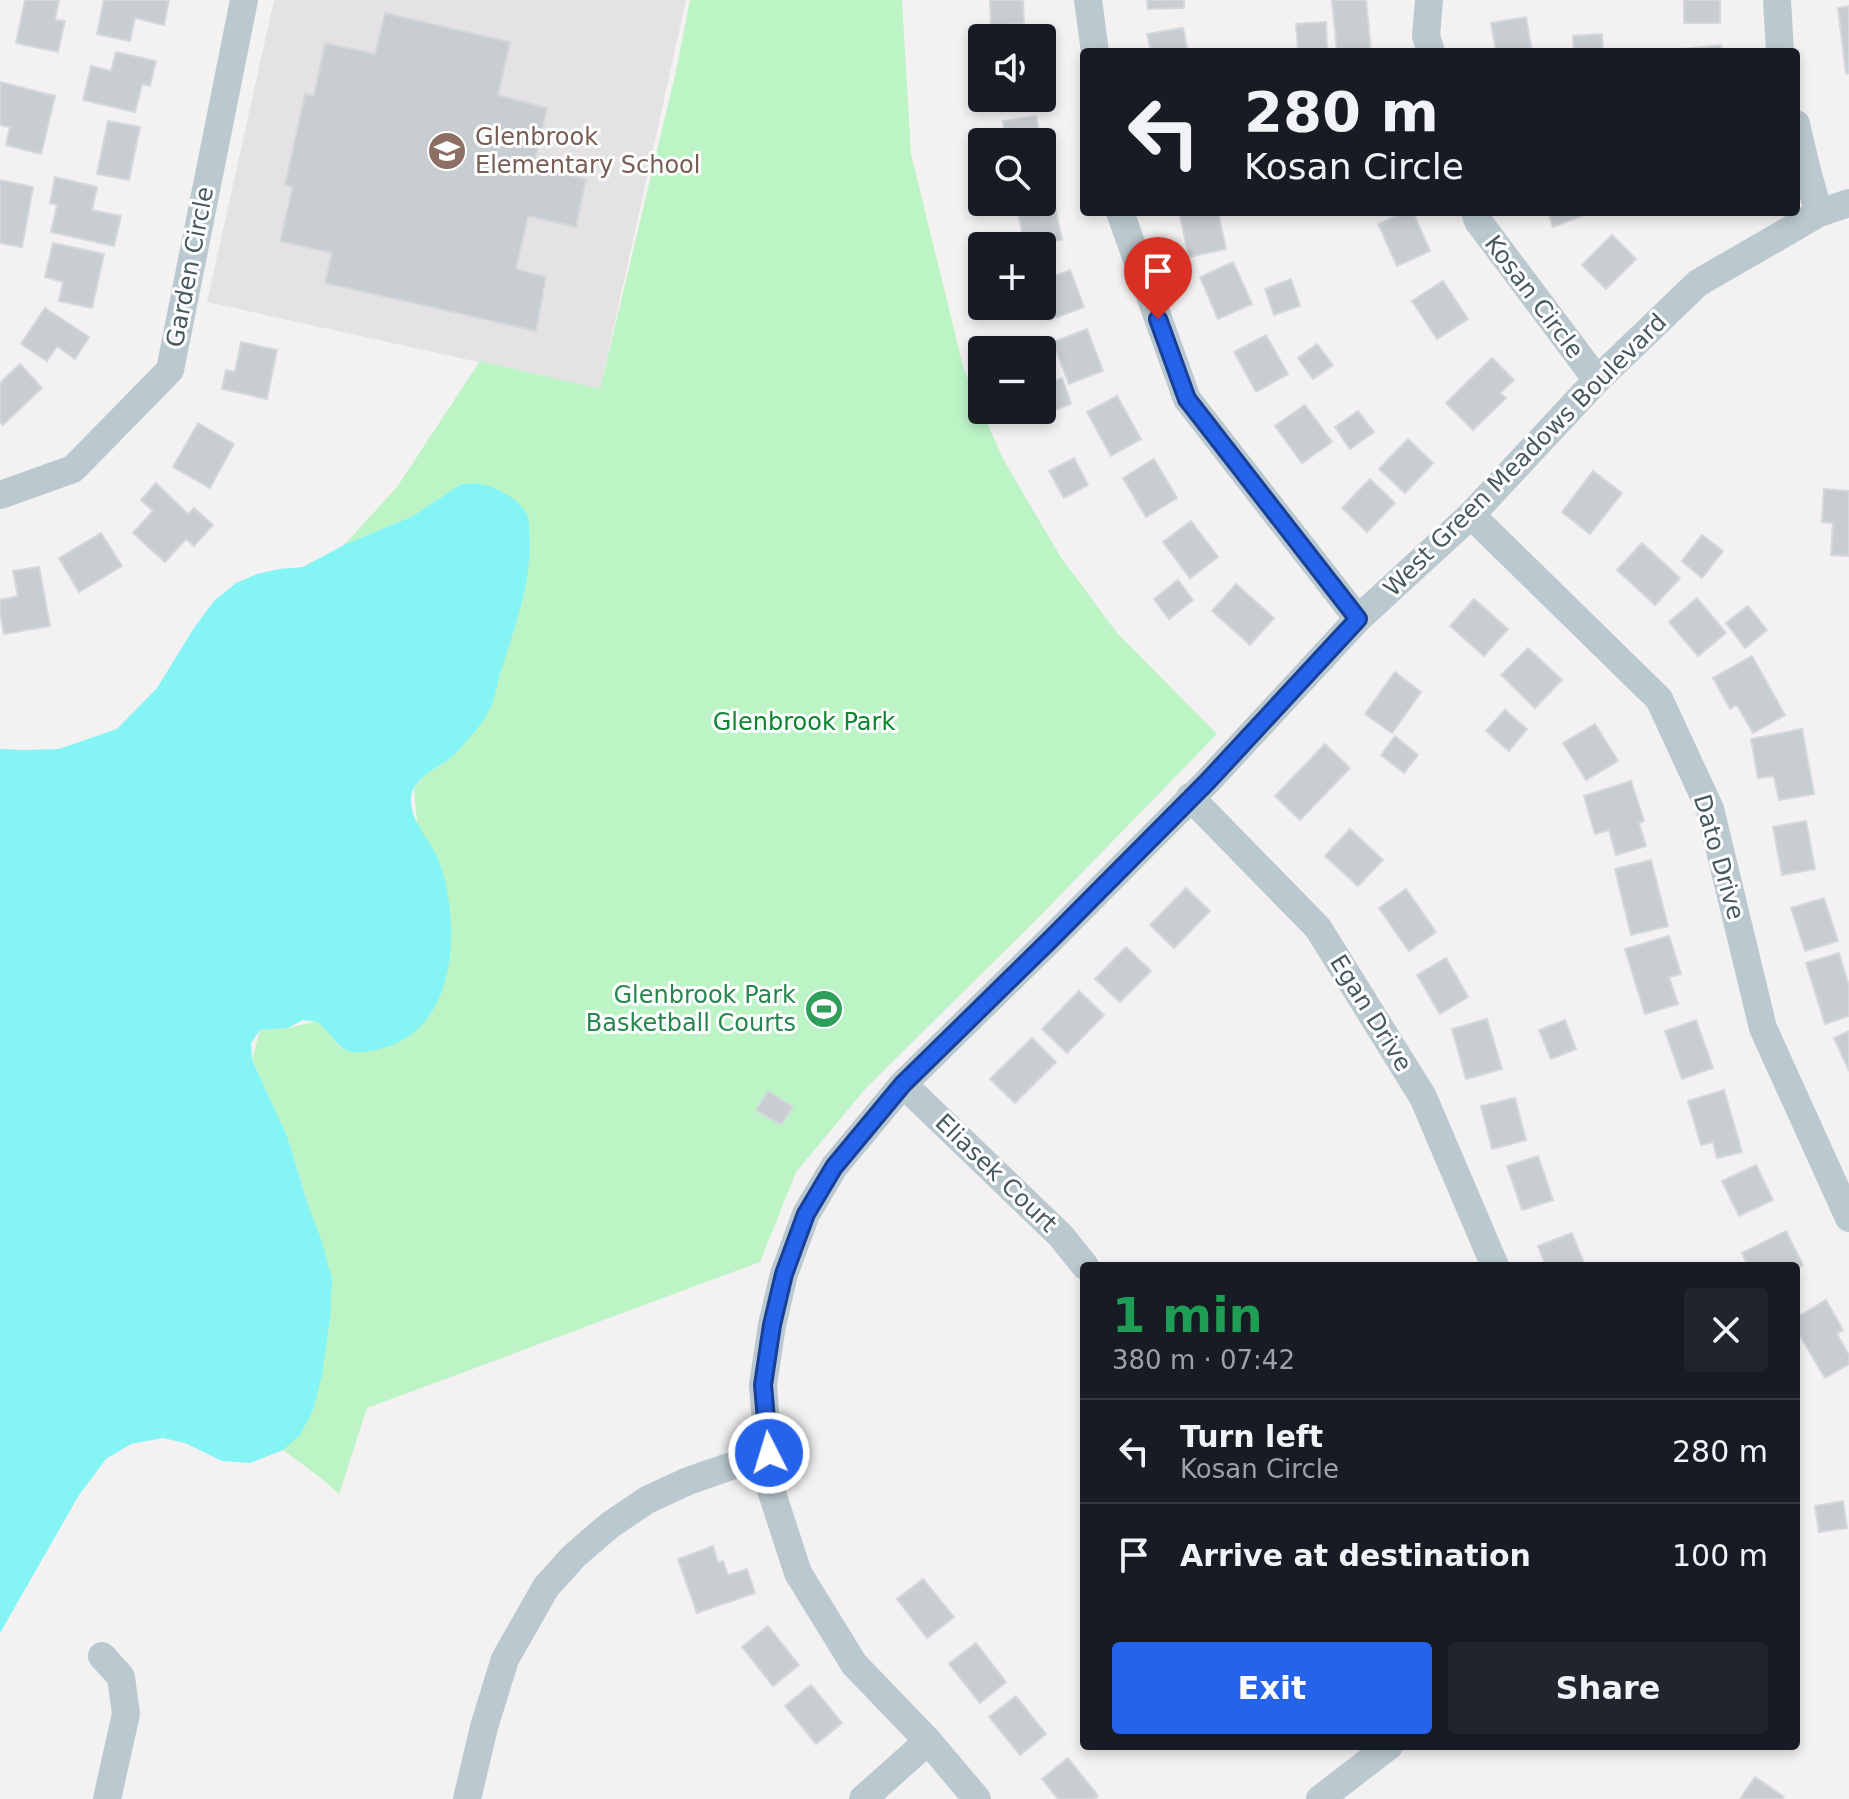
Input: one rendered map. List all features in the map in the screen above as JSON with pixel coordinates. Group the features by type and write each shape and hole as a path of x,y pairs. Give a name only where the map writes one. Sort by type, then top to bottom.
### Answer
{"street":[{"name":"Garden Circle","path":"0,495 73,469 170,370 244,0"},
{"path":"1088,0 1094,48"},
{"path":"1429,0 1426,36 1430,48"},
{"path":"1777,0 1780,48"},
{"path":"1800,141 1819,213"},
{"name":"West Green Meadows Boulevard","path":"977,1799 928,1741 854,1664 798,1573 771,1490 763,1385 772,1325 788,1262 806,1214 834,1167 903,1084 1208,781 1358,619 1471,515 1597,380 1698,283 1819,213 1849,203"},
{"path":"1121,216 1187,399 1358,619"},
{"name":"Kosan Circle","path":"1476,216 1597,380"},
{"name":"Dato Drive","path":"1471,515 1659,699 1710,809 1763,1028 1849,1218"},
{"name":"Egan Drive","path":"1190,797 1318,928 1423,1097 1493,1262"},
{"name":"Eliasek Court","path":"903,1084 1061,1236 1082,1262"},
{"path":"467,1799 484,1727 505,1659 546,1587 586,1545 647,1500 688,1481 769,1453"},
{"path":"102,1656 121,1677 126,1714 107,1799"},
{"path":"863,1799 928,1741"},
{"path":"1320,1799 1384,1750"}],"shaded area":[{"name":"Glenbrook Elementary School","path":"274,0 686,0 600,389 207,302"}],"green space":[{"name":"Glenbrook Park","path":"690,0 902,0 911,154 968,379 968,424 988,424 1003,459 1060,556 1117,633 1217,734 1035,921 866,1088 796,1172 760,1262 367,1408 339,1494 283,1450 313,1410 308,1205 287,1136 252,1060 260,1030 318,1021 342,1049 417,821 414,788 424,776 452,757 489,711 520,607 530,538 461,484 413,516 344,545 397,487 480,361 600,389"}],"water":[{"path":"461,484 493,488 520,505 528,517 530,547 522,601 489,711 455,754 421,779 412,793 414,817 439,861 450,913 448,970 440,996 427,1019 408,1037 383,1048 351,1052 339,1045 318,1022 303,1020 288,1028 260,1030 251,1043 252,1060 287,1136 332,1279 322,1375 313,1410 300,1435 283,1450 250,1463 222,1461 185,1443 163,1438 131,1444 106,1459 79,1495 0,1633 0,749 59,749 117,729 157,688 214,601 236,583 257,574 303,567 344,545 413,516"}],"building":[{"path":"25,0 59,0 55,20 65,21 58,52 16,43"},
{"path":"104,0 169,0 164,25 135,18 130,41 97,34"},
{"path":"990,0 1023,0 1024,23 991,24"},
{"path":"1147,0 1184,0 1184,8 1148,9"},
{"path":"1332,0 1366,0 1371,48 1337,48"},
{"path":"1684,0 1720,0 1720,23 1684,23"},
{"path":"1849,6 1849,73 1846,74 1838,8"},
{"path":"385,13 510,42 498,95 547,108 534,166 586,179 576,227 528,216 516,269 546,277 536,331 325,283 332,253 280,241 293,187 285,185 305,94 314,96 325,43 375,54"},
{"path":"1526,17 1531,48 1495,48 1491,23"},
{"path":"1326,22 1327,48 1298,48 1296,24"},
{"path":"1183,28 1187,48 1150,48 1147,34"},
{"path":"1602,34 1603,48 1574,48 1573,36"},
{"path":"1721,45 1721,48 1694,48"},
{"path":"116,52 156,61 150,86 142,84 135,112 83,100 91,66 111,71"},
{"path":"0,82 55,96 41,154 6,145 10,127 0,125"},
{"path":"1036,116 1038,128 1004,128 1003,121"},
{"path":"108,121 140,127 129,180 97,174"},
{"path":"55,177 97,187 92,210 121,216 114,246 51,232 57,205 50,203"},
{"path":"0,180 33,187 22,247 0,243"},
{"path":"1056,211 1062,240 1056,241 1056,232 1022,232 1019,216 1056,216"},
{"path":"1180,216 1219,216 1226,249 1189,257"},
{"path":"1397,216 1415,216 1430,251 1397,266 1378,224"},
{"path":"1549,216 1582,216 1553,227"},
{"path":"1612,235 1636,259 1606,289 1582,265"},
{"path":"53,243 104,254 92,308 59,301 63,282 45,277"},
{"path":"1233,262 1252,304 1218,319 1200,277"},
{"path":"1070,270 1084,307 1056,318 1056,276"},
{"path":"1291,279 1300,306 1274,315 1265,289"},
{"path":"1443,281 1468,319 1437,339 1412,301"},
{"path":"45,308 89,337 75,359 57,346 47,361 21,344"},
{"path":"1087,329 1103,371 1069,384 1056,350 1056,341"},
{"path":"1266,335 1288,374 1256,392 1234,352"},
{"path":"241,342 277,350 267,399 222,389 226,370 235,372"},
{"path":"1317,344 1333,365 1313,379 1298,358"},
{"path":"1492,358 1514,380 1500,393 1506,398 1473,430 1446,403"},
{"path":"20,364 42,388 3,425 0,422 0,383"},
{"path":"1062,378 1071,404 1056,410 1056,380"},
{"path":"1117,396 1141,439 1111,456 1087,412"},
{"path":"1305,405 1332,442 1302,463 1275,426"},
{"path":"1358,411 1374,432 1350,449 1335,427"},
{"path":"198,423 234,444 210,488 173,467"},
{"path":"1408,439 1433,463 1405,493 1379,469"},
{"path":"1074,458 1088,485 1064,498 1049,471"},
{"path":"1154,459 1177,498 1146,517 1123,478"},
{"path":"1593,471 1622,493 1590,534 1562,512"},
{"path":"1370,479 1395,503 1367,532 1342,508"},
{"path":"156,483 188,514 194,508 213,525 194,546 186,539 165,562 133,533 153,511 141,500"},
{"path":"1824,489 1849,491 1849,556 1831,555 1833,523 1822,522"},
{"path":"1191,521 1218,557 1190,578 1163,542"},
{"path":"101,533 122,566 79,592 59,558"},
{"path":"1702,535 1723,551 1702,578 1682,561"},
{"path":"1642,543 1680,578 1655,605 1617,570"},
{"path":"39,567 50,626 4,634 0,600 18,596 13,571"},
{"path":"1178,580 1193,600 1169,619 1154,599"},
{"path":"1236,584 1274,618 1250,645 1212,611"},
{"path":"1697,598 1726,633 1698,656 1669,622"},
{"path":"1474,599 1508,629 1484,656 1450,626"},
{"path":"1748,606 1767,630 1745,648 1726,623"},
{"path":"1528,648 1562,680 1535,708 1501,675"},
{"path":"1752,656 1785,715 1753,733 1737,705 1730,709 1713,678"},
{"path":"1395,672 1421,692 1392,733 1365,714"},
{"path":"1505,710 1527,729 1509,751 1486,731"},
{"path":"1595,724 1618,761 1586,780 1563,743"},
{"path":"1802,729 1814,794 1779,800 1774,776 1758,778 1751,739"},
{"path":"1395,736 1418,755 1404,773 1381,755"},
{"path":"1325,744 1350,768 1300,820 1275,796"},
{"path":"1631,781 1644,821 1639,823 1646,846 1616,855 1609,830 1595,834 1584,796"},
{"path":"1806,821 1815,869 1782,875 1773,827"},
{"path":"1350,829 1383,860 1358,886 1325,856"},
{"path":"1651,860 1668,926 1631,935 1615,869"},
{"path":"1186,888 1210,911 1174,948 1150,925"},
{"path":"1406,889 1436,932 1409,951 1379,908"},
{"path":"1824,898 1838,941 1805,951 1791,908"},
{"path":"1669,936 1681,974 1669,977 1678,1004 1645,1014 1625,949"},
{"path":"1126,947 1151,971 1120,1002 1095,979"},
{"path":"1839,953 1849,986 1849,1016 1825,1024 1806,963"},
{"path":"1446,958 1468,997 1440,1014 1417,975"},
{"path":"1079,991 1104,1015 1067,1053 1042,1029"},
{"path":"1487,1019 1502,1069 1466,1079 1452,1029"},
{"path":"1565,1020 1576,1049 1551,1059 1539,1030"},
{"path":"1696,1020 1713,1068 1682,1079 1665,1031"},
{"path":"1849,1031 1849,1071 1834,1038"},
{"path":"1032,1038 1056,1062 1015,1103 990,1079"},
{"path":"1724,1090 1742,1152 1717,1158 1713,1142 1701,1145 1688,1101"},
{"path":"768,1091 793,1107 781,1125 756,1110"},
{"path":"1515,1098 1526,1140 1492,1149 1481,1106"},
{"path":"1538,1156 1553,1200 1522,1210 1507,1166"},
{"path":"1756,1165 1773,1200 1739,1216 1722,1181"},
{"path":"1786,1231 1803,1265 1800,1267 1800,1262 1746,1262 1742,1253"},
{"path":"1572,1233 1583,1262 1544,1262 1538,1246"},
{"path":"1826,1300 1843,1330 1837,1334 1849,1355 1849,1364 1825,1378 1800,1336 1800,1316"},
{"path":"1843,1501 1847,1528 1819,1532 1815,1506"},
{"path":"713,1546 718,1563 723,1561 728,1575 747,1569 755,1593 697,1613 678,1559"},
{"path":"923,1579 954,1617 927,1638 897,1599"},
{"path":"768,1626 799,1665 773,1686 742,1647"},
{"path":"976,1643 1006,1682 980,1703 949,1664"},
{"path":"811,1685 842,1723 816,1744 785,1706"},
{"path":"1016,1696 1046,1734 1020,1755 989,1717"},
{"path":"1068,1758 1098,1796 1095,1799 1058,1799 1042,1779"},
{"path":"1755,1777 1784,1797 1740,1799"}],"place":[{"name":"Glenbrook Elementary School","path":"447,151"},
{"name":"Glenbrook Park Basketball Courts","path":"824,1009"}],"route":[{"path":"769,1453 763,1385 772,1325 784,1274 806,1214 834,1167 903,1084 1208,781 1358,619 1187,399 1158,319"}]}
